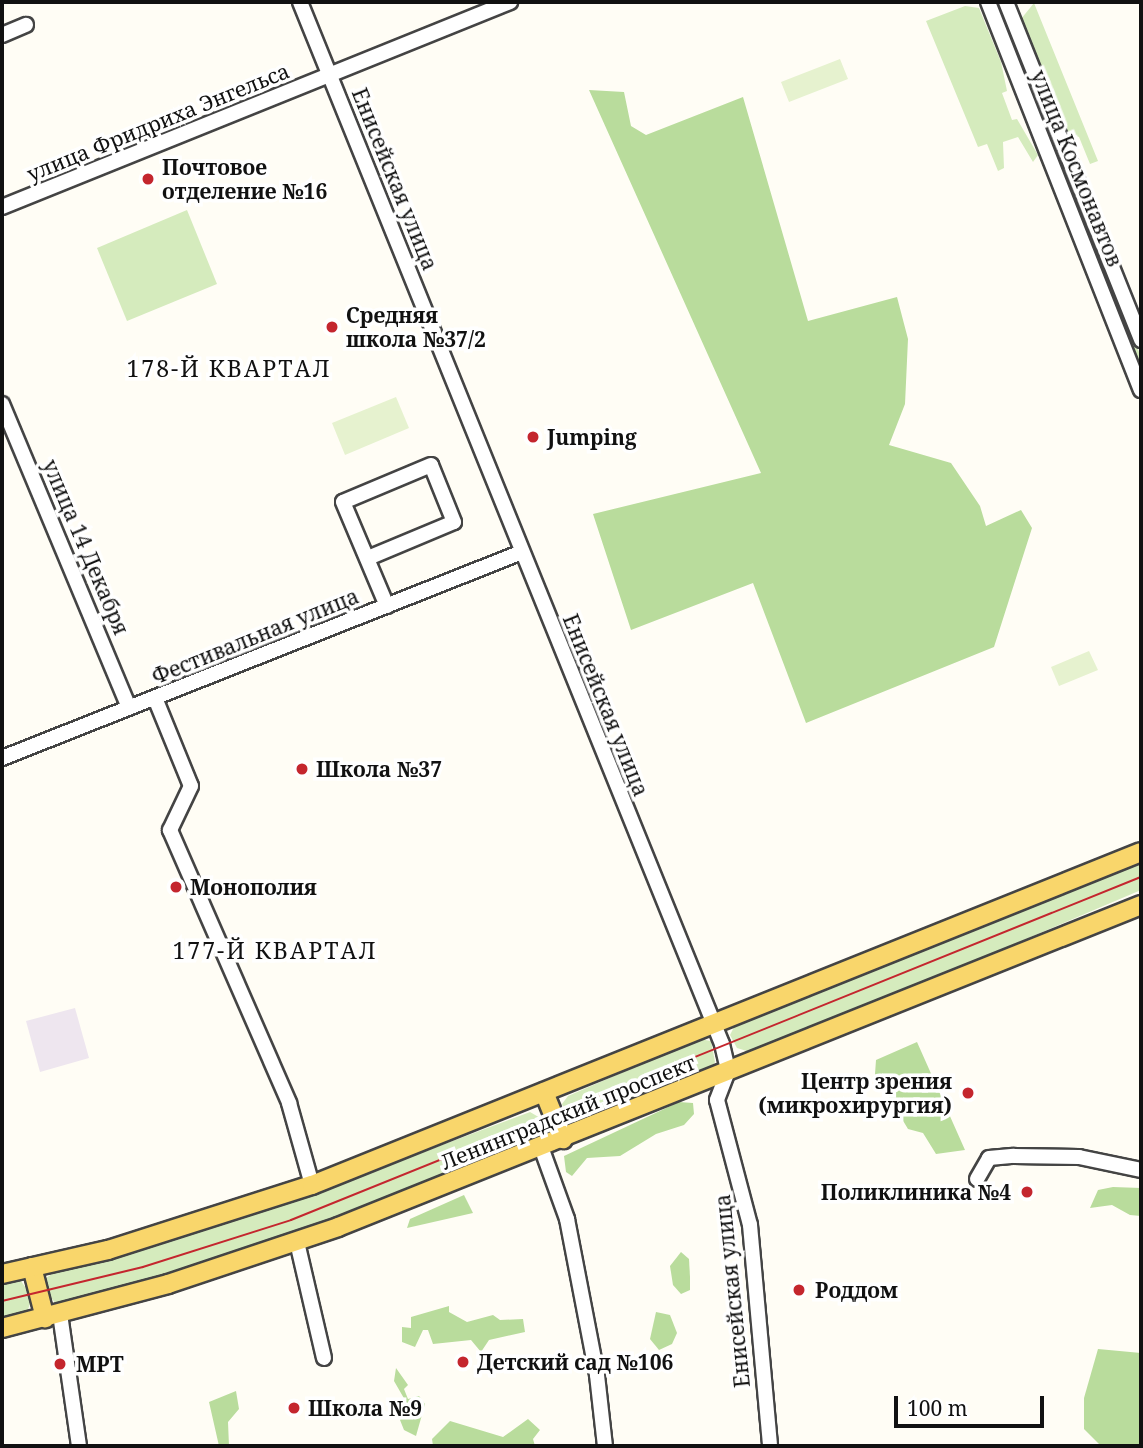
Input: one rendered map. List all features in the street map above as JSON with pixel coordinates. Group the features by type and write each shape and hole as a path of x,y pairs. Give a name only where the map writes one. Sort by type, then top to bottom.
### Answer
{"main road":[{"name":"Ленинградский проспект","path":"2,1274 122,1246 312,1185 1141,852"},
{"name":"Ленинградский проспект","path":"2,1328 53,1316 296,1242 563,1139 1141,905"},
{"path":"544,1092 563,1139"},
{"path":"32,1267 53,1316"}],"street":[{"name":"Енисейская улица","path":"300,2 713,1024 728,1071 717,1100 750,1225 770,1446"},
{"name":"улица Фридриха Энгельса","path":"2,208 510,2"},
{"path":"990,5 1006,2"},
{"name":"улица Космонавтов","path":"1006,2 1141,340"},
{"name":"улица Космонавтов","path":"990,5 1141,390"},
{"path":"2,35 26,25"},
{"name":"улица 14 Декабря","path":"2,404 129,708"},
{"path":"368,558 454,522 431,465 343,502 387,606"},
{"name":"Фестивальная улица","path":"2,758 522,552"},
{"path":"155,698 191,786 170,830 289,1103 312,1185"},
{"path":"541,1147 567,1219 597,1375 605,1446"},
{"path":"977,1179 989,1158 1014,1156 1079,1157 1141,1170"},
{"path":"296,1242 324,1358"},
{"path":"53,1316 79,1446"}],"shaded area":[{"path":"75,1008 89,1058 40,1072 26,1021"}],"green space":[{"path":"1034,3 1098,161 1090,164 1079,137 1065,131 1021,19"},
{"path":"965,6 979,8 1001,62 1007,91 1002,93 1012,120 1017,119 1038,155 1033,162 1018,137 1003,142 1004,168 998,171 987,144 978,147 926,21"},
{"path":"1009,22 1141,357 1141,369 1003,24"},
{"path":"840,59 848,79 789,102 781,82"},
{"path":"589,90 624,92 631,126 646,135 743,97 808,321 897,297 908,339 905,404 889,445 951,463 980,506 986,526 1021,510 1032,528 994,647 806,723 753,583 631,630 593,514 761,473"},
{"path":"187,210 217,284 127,321 97,248"},
{"path":"396,397 409,428 345,455 332,423"},
{"path":"1089,651 1098,670 1059,686 1051,667"},
{"path":"1141,861 1141,890 932,979 750,1052 737,1048 730,1035 735,1025"},
{"path":"699,1039 711,1041 715,1062 711,1070 582,1123 568,1119 562,1104 568,1096"},
{"path":"917,1042 965,1150 936,1154 923,1133 908,1129 875,1074 876,1060"},
{"path":"679,1102 693,1103 694,1114 684,1125 656,1134 620,1156 587,1158 572,1176 566,1172 564,1156"},
{"path":"530,1112 542,1119 541,1136 386,1202 195,1268 57,1305 47,1293 46,1278 52,1274 282,1205"},
{"path":"1113,1187 1141,1188 1141,1216 1130,1215 1112,1205 1090,1208 1098,1190"},
{"path":"464,1195 473,1213 407,1228 410,1219"},
{"path":"681,1252 689,1259 690,1290 681,1294 673,1285 670,1266"},
{"path":"21,1281 32,1297 27,1313 2,1319 2,1285"},
{"path":"449,1306 449,1312 467,1322 493,1315 500,1320 523,1319 525,1332 489,1340 481,1352 471,1340 433,1344 428,1330 423,1330 415,1347 402,1342 402,1327 411,1328 411,1317"},
{"path":"656,1312 670,1315 677,1333 672,1344 659,1350 650,1339"},
{"path":"1098,1349 1141,1353 1141,1446 1101,1446 1084,1429 1084,1398"},
{"path":"396,1368 408,1385 404,1389 408,1399 419,1396 425,1404 416,1436 404,1430 400,1420 409,1407 394,1381"},
{"path":"236,1391 239,1409 228,1422 229,1446 219,1446 209,1402"},
{"path":"528,1419 540,1430 533,1439 535,1446 433,1446 432,1439 450,1421 503,1437"}],"tram line":[{"path":"2,1301 143,1267 291,1220 1141,877"}],"place":[{"name":"Почтовое отделение №16","path":"148,179"},
{"name":"Средняя школа №37/2","path":"332,327"},
{"name":"Jumping","path":"533,437"},
{"name":"Школа №37","path":"302,769"},
{"name":"Монополия","path":"176,887"},
{"name":"Центр зрения (микрохирургия)","path":"968,1093"},
{"name":"Поликлиника №4","path":"1027,1192"},
{"name":"Роддом","path":"799,1290"},
{"name":"Детский сад №106","path":"463,1362"},
{"name":"МРТ","path":"60,1364"},
{"name":"Школа №9","path":"294,1408"}],"district":[{"name":"178-Й КВАРТАЛ","path":"229,368"},
{"name":"177-Й КВАРТАЛ","path":"275,950"}]}
